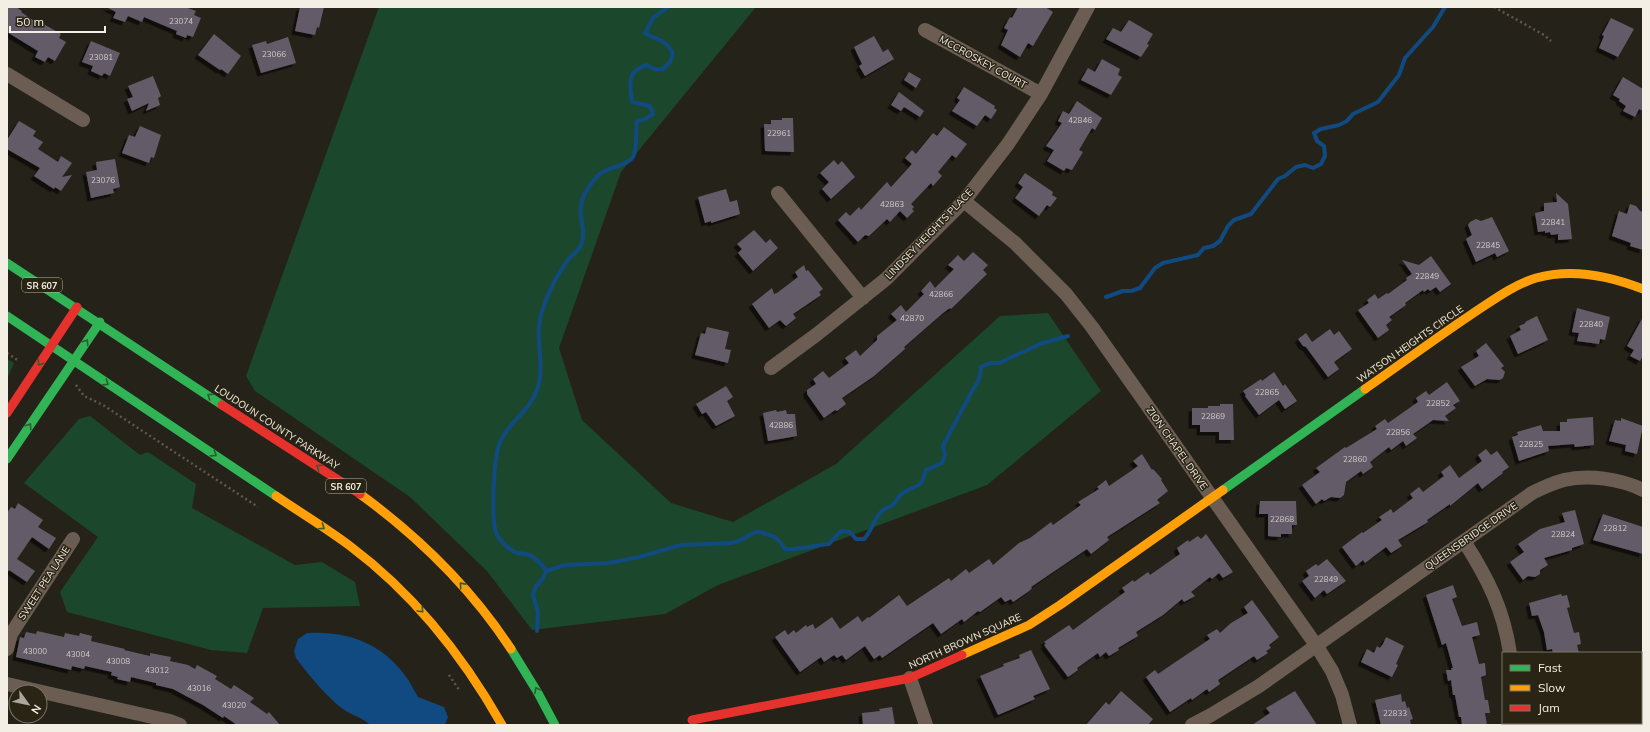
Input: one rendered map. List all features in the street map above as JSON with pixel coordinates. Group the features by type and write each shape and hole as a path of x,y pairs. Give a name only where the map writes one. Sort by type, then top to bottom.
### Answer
{"main road":[{"name":"LOUDOUN COUNTY PARKWAY","path":"7,263 100,322 359,494 412,535 434,555 474,597 501,633 534,684 555,725"},
{"name":"WATSON HEIGHTS CIRCLE","path":"1212,497 1457,324 1503,293 1524,282 1550,275 1590,275 1608,277 1633,284 1643,289"},
{"path":"7,413 77,307"},
{"path":"7,316 51,347 349,545 377,567 423,611 445,638 487,697 502,725"},
{"path":"7,459 100,322"},
{"name":"NORTH BROWN SQUARE","path":"692,720 730,719 910,678 1029,625 1060,605 1212,497"}],"street":[{"name":"LINDSEY HEIGHTS PLACE","path":"771,368 816,335 886,279 964,200 1008,144 1041,94 1088,7"},
{"name":"MCCROSKEY COURT","path":"925,30 1041,94"},
{"path":"7,74 84,120"},
{"path":"778,193 863,298"},
{"name":"ZION CHAPEL DRIVE","path":"964,200 1015,243 1066,294 1092,327 1316,646 1334,677 1342,695 1350,725"},
{"name":"QUEENSBRIDGE DRIVE","path":"1192,725 1259,686 1532,493 1565,480 1593,479 1616,480 1643,490"},
{"name":"SWEET PEA LANE","path":"7,649 11,634 73,539"},
{"path":"1464,542 1481,567 1496,600 1506,628 1510,652"},
{"path":"910,678 926,725"},
{"path":"7,684 170,721 180,725"}],"path":[{"path":"1494,7 1544,35 1551,41"},
{"path":"7,353 19,361"},
{"path":"17,367 19,361 28,355 41,362"},
{"path":"63,376 78,386 84,396 103,404 261,508"},
{"path":"447,672 460,691"}],"green space":[{"path":"379,7 756,7 621,172 559,348 582,420 671,503 733,522 836,464 1000,316 1048,313 1101,391 987,485 718,585 665,614 532,630 487,571 410,497 255,391 246,376"},
{"path":"7,359 14,363 7,379"},
{"path":"90,416 140,455 148,452 196,484 192,508 295,565 322,562 355,582 360,606 263,608 247,653 211,650 67,612 60,592 98,537 24,483 79,419"}],"water":[{"path":"307,633 337,634 352,637 378,649 400,668 418,697 444,707 448,717 445,725 370,725 346,711 326,694 296,658 294,651 298,639"}],"building":[{"path":"7,7 16,7 39,24 40,22 61,34 59,38 66,42 55,61 48,57 45,62 35,57 38,51 7,32"},
{"path":"106,7 185,7 196,11 194,15 201,18 193,37 187,35 186,38 176,34 177,31 144,17 142,22 128,16 125,22 113,18 116,12"},
{"path":"300,7 324,7 319,28 317,27 315,35 295,31"},
{"path":"1018,7 1045,7 1053,12 1033,46 1028,43 1020,57 1001,45 1008,30 1004,28"},
{"path":"1611,18 1634,29 1618,57 1599,48 1604,36 1602,35"},
{"path":"1129,20 1153,34 1147,44 1149,45 1141,57 1106,39 1113,28 1121,32"},
{"path":"214,34 241,56 228,74 198,55"},
{"path":"874,36 883,52 888,49 894,59 865,76 859,66 862,64 854,47"},
{"path":"288,37 296,63 261,73 252,45 266,41 267,44"},
{"path":"91,41 120,53 110,76 104,73 102,76 91,71 93,66 82,62"},
{"path":"1102,59 1120,69 1118,75 1122,77 1111,95 1081,80 1088,68 1095,72"},
{"path":"909,72 921,79 916,88 904,80"},
{"path":"153,76 161,96 158,98 160,105 146,111 149,103 132,111 127,99 133,97 128,86"},
{"path":"1623,77 1643,89 1643,111 1639,109 1635,117 1623,111 1626,106 1619,101 1620,99 1613,95"},
{"path":"964,87 995,106 994,108 997,110 991,119 985,115 977,126 952,111 960,100 957,98"},
{"path":"899,92 924,111 920,117 904,107 901,111 891,105"},
{"path":"1077,101 1102,118 1095,130 1092,128 1079,150 1083,152 1072,170 1066,168 1064,171 1047,161 1054,150 1046,146 1062,123 1058,121 1063,111 1069,114"},
{"path":"782,118 793,118 794,152 765,151 764,124 771,124 771,120 782,120"},
{"path":"19,121 36,131 33,136 43,142 38,149 58,162 61,156 72,163 62,177 72,175 61,191 55,187 54,189 34,176 40,168 7,149 7,140"},
{"path":"140,126 161,135 154,158 151,157 149,163 122,153 129,135 135,137"},
{"path":"944,127 967,144 956,158 952,155 938,172 942,176 933,186 931,183 911,204 914,207 912,209 914,211 907,218 900,211 890,222 887,219 869,236 865,235 858,242 838,220 846,212 850,216 859,207 861,210 887,182 891,187 912,164 905,158 912,150 916,154 933,133 937,136"},
{"path":"115,159 120,187 113,189 114,193 91,198 86,172 97,170 96,162"},
{"path":"834,160 838,165 842,161 855,177 831,199 822,189 829,182 820,173"},
{"path":"1025,173 1053,192 1052,195 1057,198 1050,207 1047,205 1039,216 1015,198 1023,187 1018,183"},
{"path":"726,189 730,202 737,200 740,214 711,223 711,221 705,223 698,197"},
{"path":"1556,193 1568,204 1572,239 1558,240 1558,234 1551,235 1550,232 1545,233 1545,231 1538,232 1535,213 1544,211 1544,203 1557,202"},
{"path":"1630,204 1636,206 1643,212 1643,250 1630,246 1631,243 1612,236 1619,211 1627,214"},
{"path":"1492,217 1509,251 1497,257 1495,253 1476,262 1466,239 1472,235 1468,225 1476,219 1481,221"},
{"path":"754,230 766,243 770,239 778,248 753,271 738,253 742,249 737,244"},
{"path":"973,252 988,265 983,270 987,274 951,309 950,308 943,313 874,376 842,398 846,404 824,418 807,394 807,390 816,384 813,379 823,371 829,378 849,363 845,358 856,350 860,356 877,340 877,336 897,320 891,314 901,305 906,312 924,294 921,291 930,281 935,288 954,269 948,265 958,255 964,261"},
{"path":"1431,256 1451,284 1440,292 1436,287 1430,291 1428,289 1424,292 1423,290 1405,303 1406,305 1389,317 1392,320 1386,325 1389,330 1378,338 1358,310 1369,303 1367,300 1375,294 1378,299 1387,293 1388,294 1407,280 1406,278 1412,274 1402,260 1419,265"},
{"path":"804,265 806,271 808,270 823,289 819,292 821,295 793,314 796,318 786,326 780,320 769,328 752,304 772,288 774,294 777,293 798,277 795,272"},
{"path":"1577,308 1610,317 1605,340 1600,339 1599,344 1577,341 1579,333 1572,332"},
{"path":"1537,316 1548,340 1518,354 1510,336 1521,330 1519,326"},
{"path":"1643,317 1643,356 1640,361 1630,356 1634,350 1627,346"},
{"path":"707,327 729,332 725,349 731,350 728,363 695,355 701,333 705,334"},
{"path":"1330,329 1334,335 1339,331 1352,349 1334,362 1339,369 1328,377 1306,347 1303,346 1298,339 1306,333 1312,342"},
{"path":"1486,343 1504,366 1501,368 1505,372 1503,378 1500,380 1487,379 1475,386 1461,367 1479,356 1476,351"},
{"path":"1274,372 1283,386 1285,384 1297,401 1285,409 1279,400 1259,415 1243,391 1261,379 1262,381"},
{"path":"1447,382 1460,401 1453,405 1456,408 1445,416 1449,421 1433,420 1413,434 1417,438 1406,446 1403,441 1391,450 1389,447 1370,462 1373,467 1363,474 1361,471 1346,482 1344,495 1340,498 1331,497 1324,501 1322,499 1316,504 1302,485 1320,472 1316,468 1345,447 1346,448 1377,429 1375,426 1385,419 1388,423 1418,402 1416,398 1426,391 1429,395"},
{"path":"726,386 733,397 727,401 735,416 716,426 706,412 702,414 696,404"},
{"path":"1220,404 1233,404 1234,440 1219,440 1219,432 1200,432 1200,425 1192,425 1192,408 1208,408 1208,406 1220,406"},
{"path":"776,410 777,412 786,410 787,414 795,414 797,436 768,441 763,413"},
{"path":"1593,417 1594,445 1575,447 1574,444 1548,446 1549,451 1519,461 1512,437 1518,435 1517,432 1541,425 1543,431 1560,431 1560,422 1567,422 1567,419"},
{"path":"1621,418 1643,426 1637,454 1625,451 1626,445 1609,441 1615,420 1621,421"},
{"path":"1486,449 1491,455 1497,451 1509,467 1502,472 1503,473 1482,489 1478,483 1450,506 1450,504 1427,520 1428,522 1398,540 1402,546 1391,553 1386,547 1365,563 1363,560 1356,566 1342,547 1362,532 1363,533 1382,520 1379,517 1391,509 1393,513 1413,498 1410,494 1419,487 1423,492 1444,476 1441,472 1450,465 1459,478 1482,461 1478,455"},
{"path":"1142,454 1152,470 1153,469 1162,479 1161,480 1168,491 1157,500 1160,503 1107,537 1109,540 1091,554 1087,549 1031,587 1032,588 1029,591 1013,602 1011,599 1005,602 1001,597 980,612 978,611 964,622 962,619 941,634 933,623 882,658 880,655 874,659 865,646 846,660 842,655 837,658 834,655 824,662 821,657 800,672 775,637 785,630 788,635 794,630 796,633 806,625 807,627 813,624 815,629 832,617 840,629 858,616 862,622 899,595 907,606 949,578 951,581 966,569 969,573 989,559 993,565 1019,543 1030,538 1051,522 1053,525 1081,505 1078,502 1099,489 1097,487 1106,480 1109,486 1138,466 1133,461"},
{"path":"1260,501 1296,501 1297,525 1292,525 1292,534 1281,534 1281,537 1268,536 1268,514 1259,514"},
{"path":"18,503 43,520 38,527 56,538 49,549 32,537 17,559 35,571 27,582 9,570 7,573 7,513 11,507 15,509"},
{"path":"1575,510 1584,544 1572,548 1572,550 1544,558 1548,565 1540,570 1540,574 1535,577 1528,576 1523,580 1510,562 1524,552 1518,544 1540,529 1565,522 1562,513"},
{"path":"1603,514 1643,527 1643,554 1593,540"},
{"path":"1206,534 1233,572 1223,578 1219,573 1212,579 1210,577 1191,592 1195,596 1184,602 1182,599 1163,615 1136,632 1138,636 1118,648 1119,650 1109,656 1106,652 1100,657 1098,653 1077,668 1078,670 1068,677 1044,645 1046,644 1044,642 1069,625 1073,630 1125,592 1122,588 1133,580 1134,582 1148,572 1150,575 1180,554 1177,548 1188,540 1189,542 1198,536 1201,539"},
{"path":"1327,559 1346,581 1327,594 1324,590 1315,598 1302,581 1309,576 1306,571 1316,564 1318,566"},
{"path":"1453,585 1457,597 1452,599 1462,626 1477,622 1480,635 1472,637 1479,664 1485,663 1486,675 1481,677 1485,700 1488,700 1490,713 1485,713 1487,725 1462,725 1455,695 1453,695 1451,680 1448,681 1446,670 1452,670 1451,668 1453,668 1446,643 1442,645 1426,595"},
{"path":"1561,594 1562,596 1567,595 1570,607 1567,608 1574,633 1579,632 1581,644 1577,645 1579,652 1553,652 1552,649 1547,650 1544,632 1538,615 1532,616 1529,603"},
{"path":"1252,600 1279,637 1269,645 1271,648 1266,651 1268,653 1257,660 1254,656 1218,680 1220,684 1209,692 1207,689 1192,700 1191,698 1170,712 1146,677 1155,670 1158,674 1210,639 1207,635 1217,629 1220,633 1231,623 1248,613 1244,607"},
{"path":"37,631 64,637 65,633 79,636 80,633 92,636 91,641 150,656 150,653 171,657 170,661 188,665 195,669 197,665 217,676 215,679 231,689 234,685 254,698 250,702 267,714 269,712 280,725 237,725 224,716 223,718 203,705 173,689 156,685 156,683 131,677 130,682 117,679 118,677 111,675 112,672 85,666 84,669 72,666 71,670 16,657 20,637 24,638 26,632 36,634"},
{"path":"1386,637 1404,646 1396,664 1398,665 1392,677 1361,662 1367,649 1374,653 1377,646 1380,648 1383,644"},
{"path":"1031,650 1050,689 1033,696 1035,699 998,715 980,676 1004,666 1003,664 1020,658 1019,655"},
{"path":"1121,691 1153,719 1148,725 1086,725 1106,702 1109,705"},
{"path":"1295,691 1317,725 1252,725 1270,713 1266,708"},
{"path":"1401,694 1402,702 1405,701 1407,708 1409,707 1413,719 1410,720 1411,725 1381,725 1375,700"},
{"path":"892,707 895,725 863,725 862,713 880,711 879,709"}],"waterway":[{"path":"537,631 538,612 533,595 536,586 542,580 546,571 535,558 511,550 497,535 493,505 497,452 502,437 534,398 537,390 540,372 539,324 541,315 559,274 581,245 583,239 581,209 584,195 598,175 627,162 633,157 635,153 637,121 645,119 653,114 650,106 632,102 630,85 632,75 640,68 646,65 654,69 663,69 670,62 673,54 667,45 661,40 645,33 653,18 668,7"},
{"path":"1106,297 1123,291 1131,291 1140,288 1155,268 1163,263 1198,255 1204,248 1213,246 1220,241 1228,226 1234,220 1251,214 1278,179 1285,176 1296,167 1305,165 1313,168 1321,164 1325,156 1324,146 1317,141 1314,133 1321,129 1339,125 1347,121 1353,114 1378,102 1399,75 1405,58 1433,27 1445,7"},
{"path":"546,571 565,565 609,563 639,557 681,545 732,543 757,531 776,538 785,549 796,549 829,544 841,531 850,532 856,539 864,539 883,510 893,505 903,493 918,486 922,481 926,470 942,463 945,455 943,446 980,377 981,367 990,363 999,363 1040,344 1068,336"}],"traffic: fast":[{"path":"7,263 222,405"},
{"path":"7,316 276,496"},
{"path":"7,459 100,322"},
{"path":"1223,490 1365,389"},
{"path":"511,649 538,693 555,725"}],"traffic: slow":[{"path":"1365,389 1445,332 1511,289 1527,281 1549,275 1577,274 1604,277 1643,289"},
{"path":"962,655 1029,625 1060,605 1223,490"},
{"path":"360,494 403,528 443,565 479,605 511,649"},
{"path":"276,496 350,546 373,565 416,606 454,651 487,699 502,725"}],"traffic: jam":[{"path":"7,413 77,307"},
{"path":"222,405 360,494"},
{"path":"692,720 910,678 962,655"}]}
